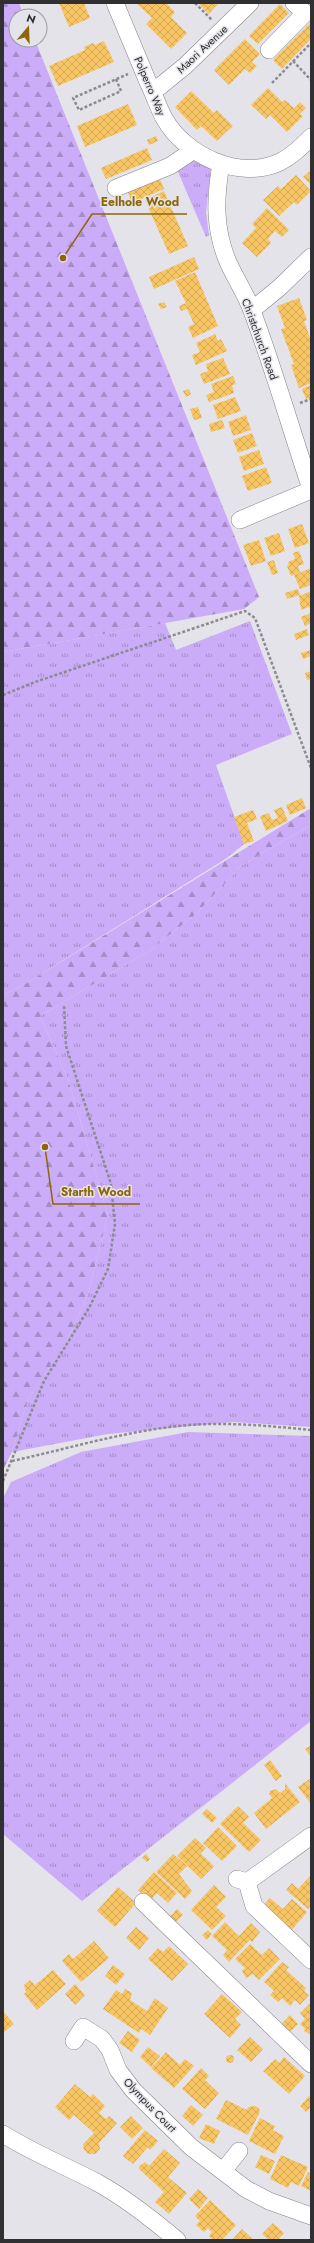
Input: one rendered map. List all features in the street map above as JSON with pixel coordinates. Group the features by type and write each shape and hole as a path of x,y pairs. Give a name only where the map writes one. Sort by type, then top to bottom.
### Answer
{"street":[{"name":"Polperro Way","path":"115,3 164,119 178,137 194,150 221,164 244,168 260,168 293,155 311,137"},
{"name":"Maori Avenue","path":"153,92 185,66 250,3"},
{"path":"270,50 303,7"},
{"path":"116,188 170,166 194,150"},
{"name":"Christchurch Road","path":"221,164 215,194 216,216 220,236 228,261 252,310 311,490"},
{"path":"252,310 309,264"},
{"path":"240,520 311,490"},
{"path":"311,1836 242,1881 254,1906 311,1960"},
{"path":"143,1902 311,2064"},
{"name":"Olympus Court","path":"74,2041 83,2027 102,2039 110,2050 118,2070 133,2090 191,2147 252,2192 269,2201 311,2216"},
{"path":"3,2134 21,2145 99,2184 141,2210 177,2240"},
{"path":"223,2171 239,2151"}],"path":[{"path":"195,3 222,30"},
{"path":"272,83 311,44"},
{"path":"293,61 311,80"},
{"path":"116,79 121,92 78,110 73,98 116,79 142,68"},
{"path":"3,695 35,682 245,611 255,618 311,768"},
{"path":"3,1481 44,1381 88,1308 108,1269 115,1224 111,1184 66,1046 64,1005"},
{"path":"12,1461 128,1434 190,1425 265,1426 311,1430"}],"green space":[{"path":"3,3 19,3 21,8 8,8 8,48 38,48 259,597 244,609 3,652"},
{"path":"190,158 211,167 206,213 209,235 206,237 175,165"},
{"path":"250,621 292,734 216,765 244,844 227,858 25,984 3,995 3,652 165,623 176,650"},
{"path":"311,808 311,825 242,865 196,914 149,951 40,1016 68,1079 108,1215 88,1294 66,1343 28,1399 12,1452 3,1470 3,995 25,984"},
{"path":"311,825 311,1427 233,1422 108,1434 12,1452 28,1399 66,1343 88,1294 108,1215 68,1079 40,1016 149,951 196,914 242,865"},
{"path":"188,1432 311,1436 311,1721 82,1901 3,1834 3,1498 11,1482 81,1452"}],"building":[{"path":"59,3 84,3 90,18 69,27"},
{"path":"136,3 166,3 175,12 171,17 187,33 171,49 146,24 152,18"},
{"path":"198,3 219,3 209,14"},
{"path":"280,4 289,13 258,44 249,36"},
{"path":"311,22 311,39 282,69 273,60"},
{"path":"245,39 260,54 252,62 257,66 250,73 245,69 229,85 214,70"},
{"path":"104,41 114,62 58,86 49,66 85,50 84,47 93,43 95,45"},
{"path":"268,88 282,102 285,100 294,108 300,102 306,108 300,114 303,116 287,132 270,115 266,119 251,105"},
{"path":"191,91 214,113 217,110 233,126 217,141 201,126 197,130 175,107"},
{"path":"128,104 137,125 85,147 77,126"},
{"path":"156,136 158,141 149,145 147,140"},
{"path":"147,148 152,160 106,179 101,168"},
{"path":"311,170 311,185 303,177"},
{"path":"296,175 311,191 297,205 294,202 279,216 263,200 278,186 281,189"},
{"path":"159,177 164,189 132,203 127,190"},
{"path":"164,191 188,246 169,254 145,200"},
{"path":"267,208 289,230 282,237 275,231 268,239 271,243 257,257 242,243 256,228 252,224"},
{"path":"194,257 199,269 154,289 149,277"},
{"path":"195,272 218,326 193,338 188,327 194,324 187,309 181,311 179,306 186,303 175,281"},
{"path":"299,298 307,320 304,321 311,341 311,383 299,388 291,365 294,364 281,329 285,328 277,306"},
{"path":"164,302 167,307 161,309 158,304"},
{"path":"215,334 218,341 221,339 227,351 196,365 192,355 200,352 196,343"},
{"path":"223,358 230,374 204,384 200,374 208,371 206,364"},
{"path":"233,376 236,384 232,385 234,393 209,402 206,395 214,392 211,384"},
{"path":"311,385 311,398 306,399 302,389"},
{"path":"189,389 191,394 186,397 183,391"},
{"path":"235,397 241,411 218,419 213,405"},
{"path":"198,407 202,418 194,420 190,409"},
{"path":"246,415 251,430 233,436 228,422"},
{"path":"222,420 225,428 211,432 209,424"},
{"path":"252,433 257,446 238,453 233,440"},
{"path":"259,450 264,464 244,471 239,457"},
{"path":"266,467 272,483 248,491 242,476"},
{"path":"302,524 309,543 295,548 288,529"},
{"path":"279,533 285,551 271,556 264,538"},
{"path":"259,540 266,561 251,566 243,545"},
{"path":"299,551 304,564 298,566 300,572 291,576 287,566 289,565 288,562 295,559 293,553"},
{"path":"274,560 278,573 272,575 267,562"},
{"path":"311,568 311,585 300,589 294,575"},
{"path":"298,589 300,595 287,599 285,593"},
{"path":"311,591 311,609 308,607 301,610 299,596"},
{"path":"311,613 311,623 305,626 301,617"},
{"path":"307,629 309,635 296,640 294,634"},
{"path":"311,650 311,656 303,659 301,653"},
{"path":"311,671 311,679 307,680 305,673"},
{"path":"302,798 306,808 290,815 286,805"},
{"path":"282,807 288,821 266,831 260,816 269,813 272,820 278,818 274,810"},
{"path":"253,810 257,819 247,823 254,841 244,844 234,817"},
{"path":"310,1746 311,1747 311,1757 305,1749"},
{"path":"270,1760 282,1776 276,1781 264,1765"},
{"path":"311,1778 311,1804 298,1787"},
{"path":"285,1783 300,1802 266,1829 254,1813 272,1798 269,1794 270,1791 276,1789 280,1793 285,1789"},
{"path":"238,1806 249,1817 243,1823 261,1840 249,1852 220,1824"},
{"path":"207,1809 217,1818 212,1823 202,1814"},
{"path":"218,1827 237,1846 222,1861 203,1843"},
{"path":"195,1838 206,1848 201,1854 214,1866 201,1879 177,1856"},
{"path":"146,1854 150,1859 147,1862 142,1858"},
{"path":"173,1854 187,1866 179,1874 192,1891 185,1899 156,1872"},
{"path":"154,1872 177,1893 168,1903 157,1893 150,1901 138,1890"},
{"path":"310,1876 311,1905 308,1909 286,1890 292,1883 298,1889"},
{"path":"214,1885 226,1897 216,1907 226,1916 212,1930 191,1910"},
{"path":"118,1887 136,1903 115,1927 97,1911"},
{"path":"270,1898 283,1909 292,1899 307,1912 290,1932 262,1907"},
{"path":"177,1909 183,1915 173,1924 168,1919"},
{"path":"225,1922 239,1936 251,1923 260,1932 252,1942 250,1940 229,1962 223,1955 227,1950 212,1936"},
{"path":"136,1927 149,1938 139,1950 126,1938"},
{"path":"208,1930 212,1934 207,1940 202,1935"},
{"path":"94,1941 109,1958 81,1982 62,1961 69,1954 73,1959"},
{"path":"250,1944 262,1955 269,1948 280,1959 259,1980 253,1974 246,1978 242,1971 245,1968 235,1959"},
{"path":"169,1946 188,1964 172,1981 148,1959 158,1948 163,1952"},
{"path":"282,1962 289,1967 286,1970 306,1988 304,1991 309,1995 300,2005 295,2000 290,2006 282,1998 278,2002 270,1995 274,1991 264,1982"},
{"path":"113,1965 125,1974 116,1985 105,1976"},
{"path":"53,1970 66,1984 37,2010 24,1994 26,1992 24,1985 30,1980 35,1985"},
{"path":"75,1984 85,1995 75,2005 65,1994"},
{"path":"125,1989 132,1993 130,2000 147,2011 155,1998 168,2008 150,2035 141,2029 139,2033 103,2009 116,1990 122,1994"},
{"path":"222,1994 242,2012 235,2019 241,2025 230,2038 204,2014"},
{"path":"311,2002 311,2035 304,2031 305,2029 300,2024 305,2019 300,2013"},
{"path":"3,2011 14,2024 3,2033"},
{"path":"290,2015 298,2024 290,2032 281,2024"},
{"path":"128,2031 140,2040 132,2052 119,2043"},
{"path":"250,2037 263,2049 251,2062 237,2050"},
{"path":"148,2047 160,2056 151,2067 140,2057"},
{"path":"166,2052 180,2065 185,2059 194,2066 174,2088 151,2068"},
{"path":"230,2055 233,2056 233,2062 230,2063 227,2062 226,2059 227,2056"},
{"path":"284,2057 305,2076 289,2094 263,2071 275,2059 279,2063"},
{"path":"201,2068 209,2076 205,2080 219,2093 205,2109 182,2089"},
{"path":"75,2084 90,2097 93,2094 105,2106 99,2113 106,2119 109,2116 117,2123 99,2143 100,2149 95,2154 89,2154 84,2150 83,2144 94,2133 74,2115 69,2120 55,2107"},
{"path":"309,2096 311,2098 311,2107 306,2112 300,2106"},
{"path":"226,2100 247,2110 248,2107 255,2106 259,2108 260,2112 248,2135 216,2119"},
{"path":"191,2105 203,2115 193,2126 182,2116"},
{"path":"131,2116 143,2128 132,2139 120,2127"},
{"path":"260,2118 275,2126 273,2130 284,2136 275,2154 249,2141"},
{"path":"206,2124 220,2131 214,2144 199,2138"},
{"path":"145,2130 158,2141 150,2150 148,2147 133,2164 123,2156"},
{"path":"164,2149 180,2163 168,2177 187,2193 169,2214 155,2202 164,2192 139,2169 139,2166 145,2162 149,2166"},
{"path":"261,2155 275,2161 269,2174 255,2167"},
{"path":"281,2155 308,2167 299,2186 291,2182 288,2188 270,2179"},
{"path":"308,2172 311,2174 311,2191 301,2186"},
{"path":"198,2189 208,2198 199,2209 189,2199"},
{"path":"210,2200 236,2225 222,2240 213,2240 209,2236 212,2232 208,2228 204,2232 196,2225 200,2221 195,2216"},
{"path":"273,2223 284,2233 278,2240 269,2240 262,2234"},
{"path":"242,2229 254,2240 232,2240"}],"place":[{"name":"Eelhole Wood","path":"63,258"},
{"name":"Starth Wood","path":"45,1147"}]}
